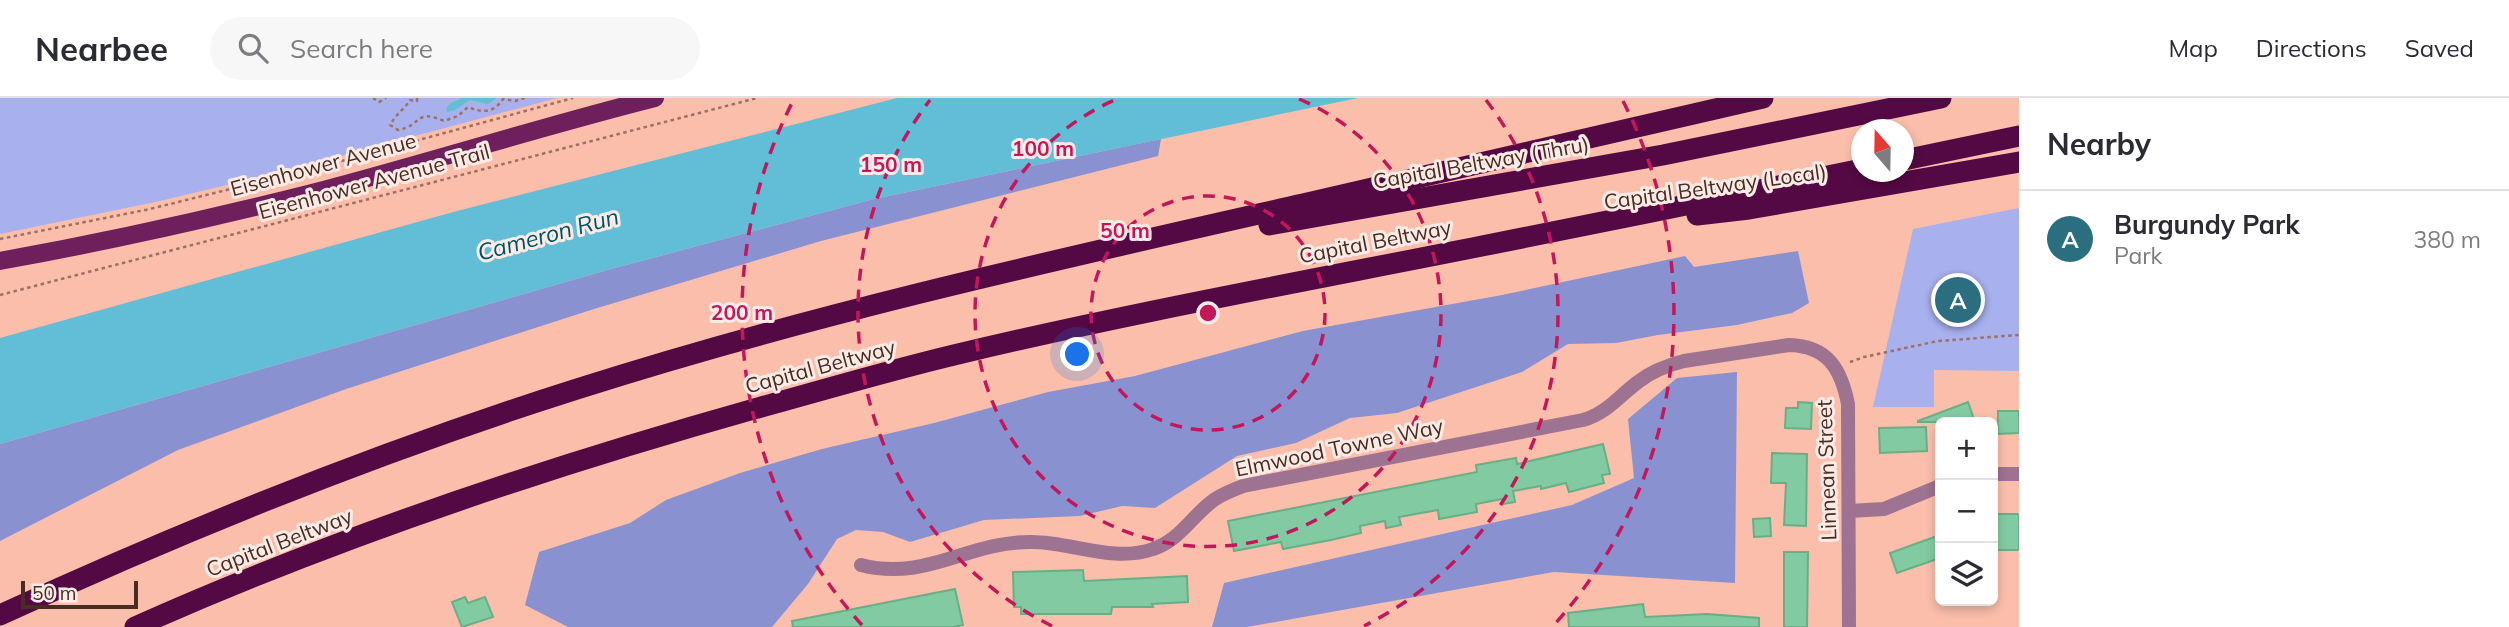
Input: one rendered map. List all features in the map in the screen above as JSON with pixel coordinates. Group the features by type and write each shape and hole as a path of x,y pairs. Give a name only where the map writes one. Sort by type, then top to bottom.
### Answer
{"highway":[{"path":"1028,266 1763,98"},
{"name":"Capital Beltway (Thru)","path":"1028,266 1338,214 1663,155 1941,98"},
{"path":"1914,158 2019,136"},
{"name":"Capital Beltway (Local)","path":"1542,234 1749,209 2019,162"},
{"path":"1542,234 1851,171"},
{"name":"Capital Beltway","path":"135,627 256,576 457,502 650,439 858,380 948,356 1114,318 1542,234"},
{"name":"Capital Beltway","path":"0,615 234,515 497,415 696,353 1028,266"}],"main road":[{"name":"Eisenhower Avenue","path":"0,261 120,238 313,193 655,98"}],"street":[{"name":"Linnean Street","path":"1789,345 1803,345 1825,356 1837,372 1845,390 1850,419 1849,627"},
{"name":"Elmwood Towne Way","path":"861,565 883,570 905,570 931,565 988,547 1028,541 1066,544 1115,554 1142,553 1169,542 1210,503 1243,486 1583,420 1599,414 1639,382 1669,365 1789,345"},
{"path":"1998,474 2019,474"},
{"path":"1849,511 1884,509 1935,488"}],"path":[{"path":"373,98 379,102 386,98"},
{"path":"417,98 412,102 410,100 397,112 390,125 398,130 404,129 425,116 444,121 458,116 468,107 485,112 499,106 503,99 515,101 524,98"},
{"path":"0,239 163,205 327,165 573,98"},
{"name":"Eisenhower Avenue Trail","path":"0,295 757,98"},
{"path":"1837,372 1864,357 1938,341 2019,335"}],"shaded area":[{"path":"0,98 557,98 281,172 160,201 0,234"},
{"path":"1161,139 1158,156 821,241 594,309 346,389 178,450 0,541 0,444 611,269 874,199"},
{"path":"2019,208 2019,371 1934,370 1934,407 1873,407 1913,229"},
{"path":"1798,251 1809,303 1792,313 1737,325 1616,343 1568,344 1522,372 1397,413 1350,418 1296,443 1237,456 1155,508 1122,506 1080,516 984,520 910,542 883,532 856,530 837,539 808,584 772,627 568,627 525,605 539,552 630,523 666,500 740,473 822,449 934,423 1048,392 1135,376 1303,331 1502,295 1685,256 1694,267"},
{"path":"1737,372 1735,583 1554,572 1247,627 1212,627 1224,583 1572,505 1634,478 1628,419 1677,378"}],"water":[{"path":"462,98 497,98 488,104 470,100 447,112 446,108 451,103"},
{"name":"Cameron Run","path":"897,98 1358,98 874,199 611,269 0,444 0,338 457,211"}],"building":[{"path":"1798,402 1812,403 1811,429 1785,428 1786,408 1798,408"},
{"path":"1968,402 1973,417 1935,417 1935,422 1918,421"},
{"path":"1998,411 2019,411 2019,433 1998,434"},
{"path":"1926,427 1927,451 1880,453 1879,428"},
{"path":"1603,444 1610,474 1602,475 1604,483 1569,492 1566,483 1541,489 1541,486 1513,491 1515,502 1503,504 1502,499 1476,504 1477,512 1439,519 1438,510 1399,517 1401,525 1386,528 1385,521 1360,526 1361,533 1331,540 1283,549 1281,542 1234,551 1228,521 1477,472 1476,465 1516,458 1517,464"},
{"path":"1772,453 1807,454 1806,526 1784,525 1786,483 1771,483"},
{"path":"1998,514 2019,514 2019,550 1998,550"},
{"path":"1770,518 1771,536 1754,537 1753,519"},
{"path":"1935,537 1935,560 1897,573 1890,553"},
{"path":"1784,552 1808,552 1807,627 1784,627"},
{"path":"1083,570 1084,581 1187,576 1188,602 1152,604 1153,607 1112,607 1111,614 1021,614 1021,607 1014,607 1013,572"},
{"path":"955,589 963,625 793,627 792,621"},
{"path":"465,597 468,603 485,597 493,617 462,627 452,602"},
{"path":"1643,604 1645,617 1707,614 1759,618 1759,627 1569,627 1568,613"}],"place":[{"name":"Burgundy Park","path":"1958,300"}]}
